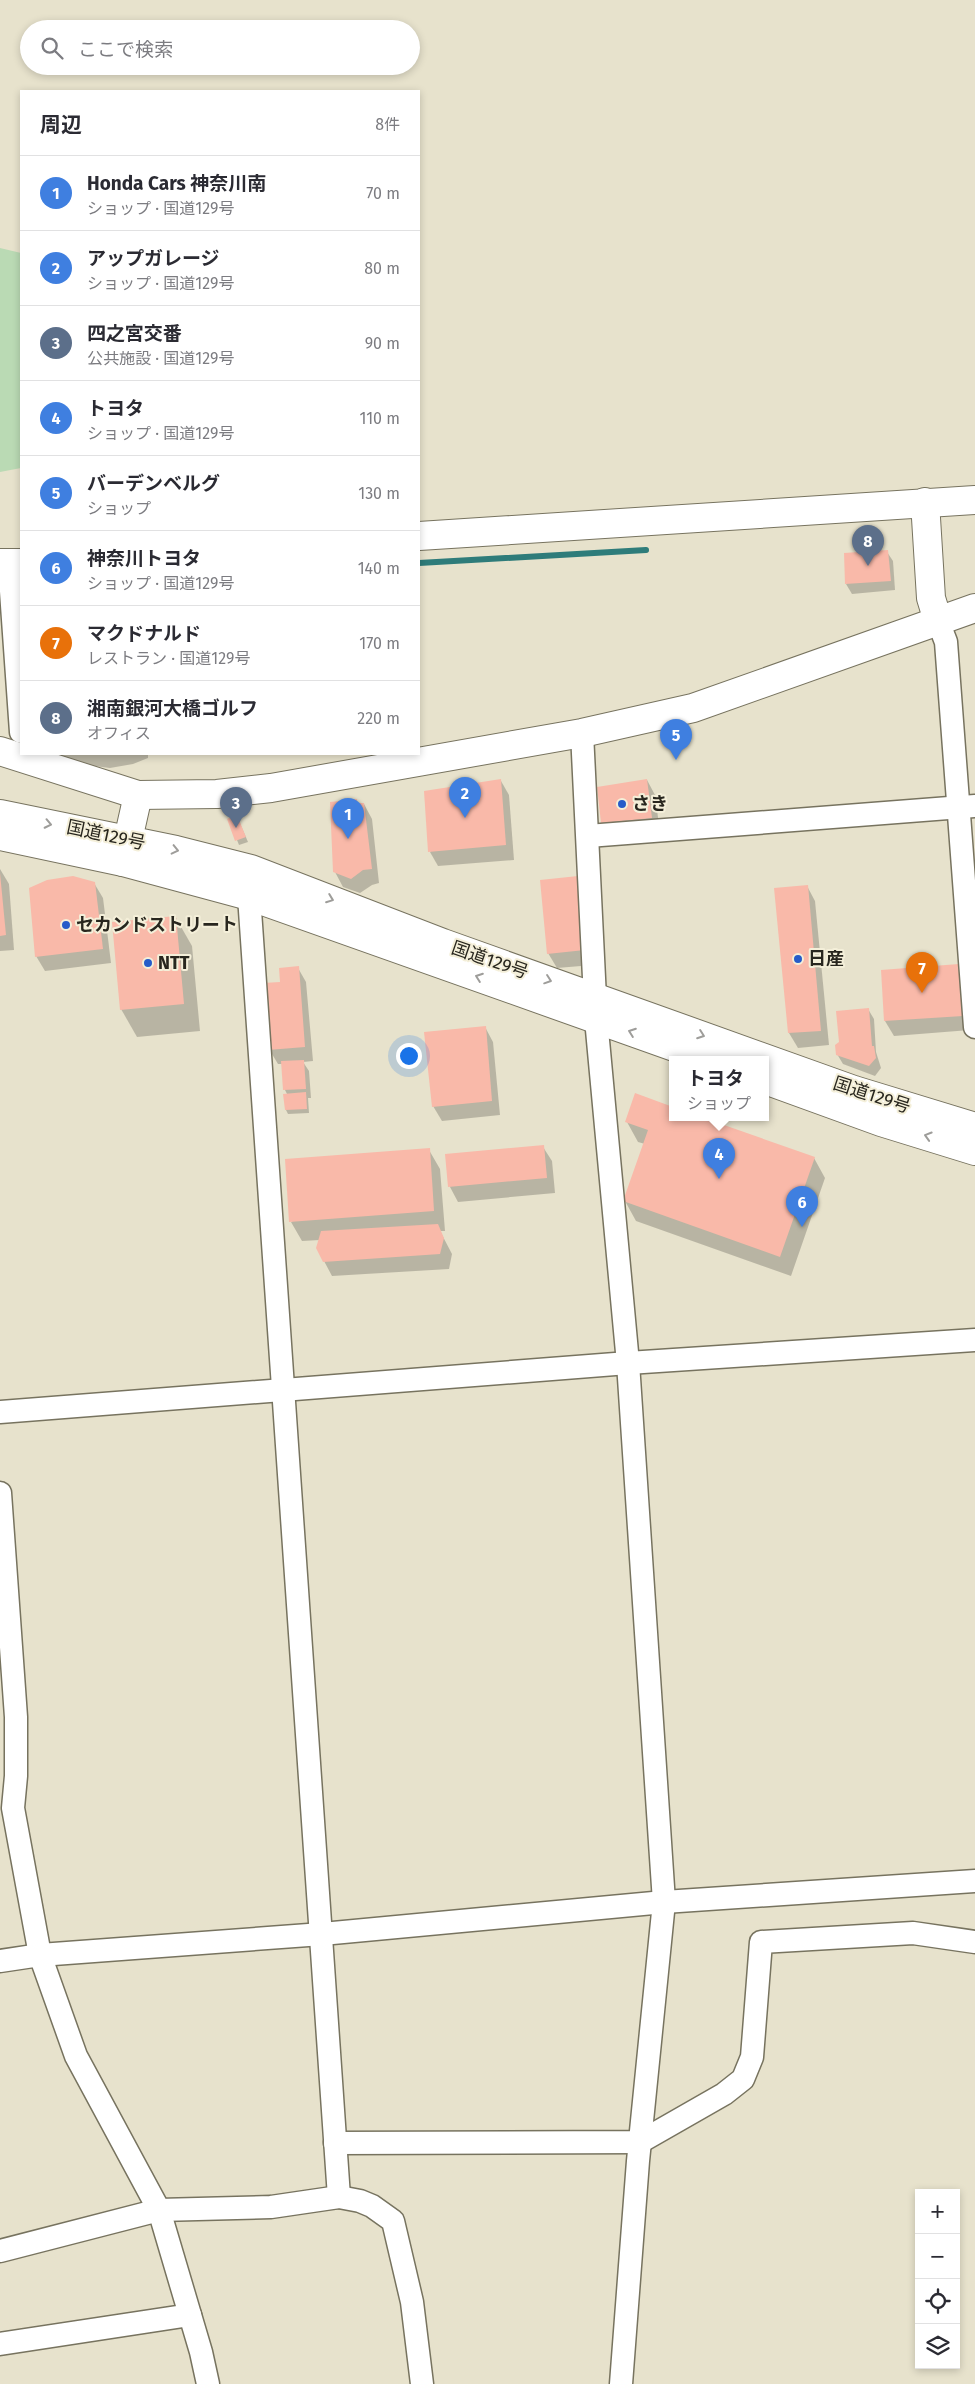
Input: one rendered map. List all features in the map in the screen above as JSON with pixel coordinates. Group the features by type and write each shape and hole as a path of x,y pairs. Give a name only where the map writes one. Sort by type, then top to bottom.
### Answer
{"main road":[{"path":"420,536 975,500"},
{"path":"926,502 931,598 938,622"},
{"path":"33,755 138,794 217,794 270,788 582,733 693,708 975,608"},
{"path":"125,851 138,794"},
{"name":"国道129号","path":"0,814 125,851 249,896 747,1056"},
{"name":"国道129号","path":"0,836 251,869 443,943 596,1008 702,1056"},
{"name":"国道129号","path":"769,1063 975,1128"},
{"name":"国道129号","path":"769,1081 881,1122 975,1151"}],"street":[{"path":"10,563 17,749"},
{"path":"938,622 946,642 967,807 975,1026"},
{"path":"582,733 596,1008 628,1363 664,1902 640,2142 621,2384"},
{"path":"588,836 967,807"},
{"path":"249,896 339,2197"},
{"path":"0,1412 628,1363 975,1340"},
{"path":"0,1493 16,1717 14,1792 10,1845 40,1955 76,2056 159,2210 208,2384"},
{"path":"0,1763 14,1792"},
{"path":"0,1962 40,1955 322,1934 664,1902 975,1880"},
{"path":"335,2143 640,2142 724,2094 743,2079 752,2057 761,1942 913,1933 975,1942"},
{"path":"0,2251 159,2210 271,2207 339,2197 360,2201 372,2206 393,2221 412,2302 422,2384"},
{"path":"0,2344 190,2315"}],"green space":[{"path":"0,248 20,253 20,468 0,472"}],"building":[{"path":"888,550 891,581 845,584 844,553"},
{"path":"501,779 506,845 428,852 424,791"},
{"path":"647,779 652,818 601,823 597,787"},
{"path":"357,799 357,803 364,803 372,869 363,870 351,879 333,872 330,802"},
{"path":"237,815 246,837 235,841 227,819"},
{"path":"0,873 6,935 0,936"},
{"path":"73,876 95,882 103,949 35,957 29,888 47,880"},
{"path":"578,876 585,950 547,954 540,880"},
{"name":"日産","path":"808,885 821,1031 788,1033 774,888"},
{"name":"NTT","path":"176,916 184,1004 120,1010 112,922"},
{"path":"959,964 963,1016 884,1021 881,970"},
{"path":"299,966 305,1047 268,1050 263,983 280,982 279,968"},
{"name":"日産","path":"869,1008 872,1046 874,1046 876,1058 869,1066 836,1055 835,1045 839,1042 836,1011"},
{"path":"486,1026 492,1101 432,1107 424,1032"},
{"path":"304,1060 306,1089 283,1090 281,1061"},
{"path":"306,1092 307,1109 285,1110 283,1094"},
{"path":"635,1093 669,1106 669,1121 713,1121 815,1157 780,1257 623,1201 648,1130 625,1122"},
{"path":"544,1145 547,1178 448,1187 445,1154"},
{"path":"430,1148 434,1211 289,1222 285,1159"},
{"path":"438,1224 444,1238 440,1254 323,1262 316,1248 321,1231"}],"waterway":[{"path":"420,563 646,550"}],"place":[{"name":"湘南銀河大橋ゴルフ","path":"868,566"},
{"name":"バーデンベルグ","path":"676,760"},
{"name":"さき","path":"622,804"},
{"name":"アップガレージ","path":"465,818"},
{"name":"四之宮交番","path":"236,828"},
{"name":"Honda Cars 神奈川南","path":"348,839"},
{"name":"セカンドストリート","path":"66,925"},
{"name":"日産","path":"798,959"},
{"name":"NTT","path":"148,963"},
{"name":"マクドナルド","path":"922,993"},
{"name":"トヨタ","path":"719,1179"},
{"name":"神奈川トヨタ","path":"802,1227"}]}
